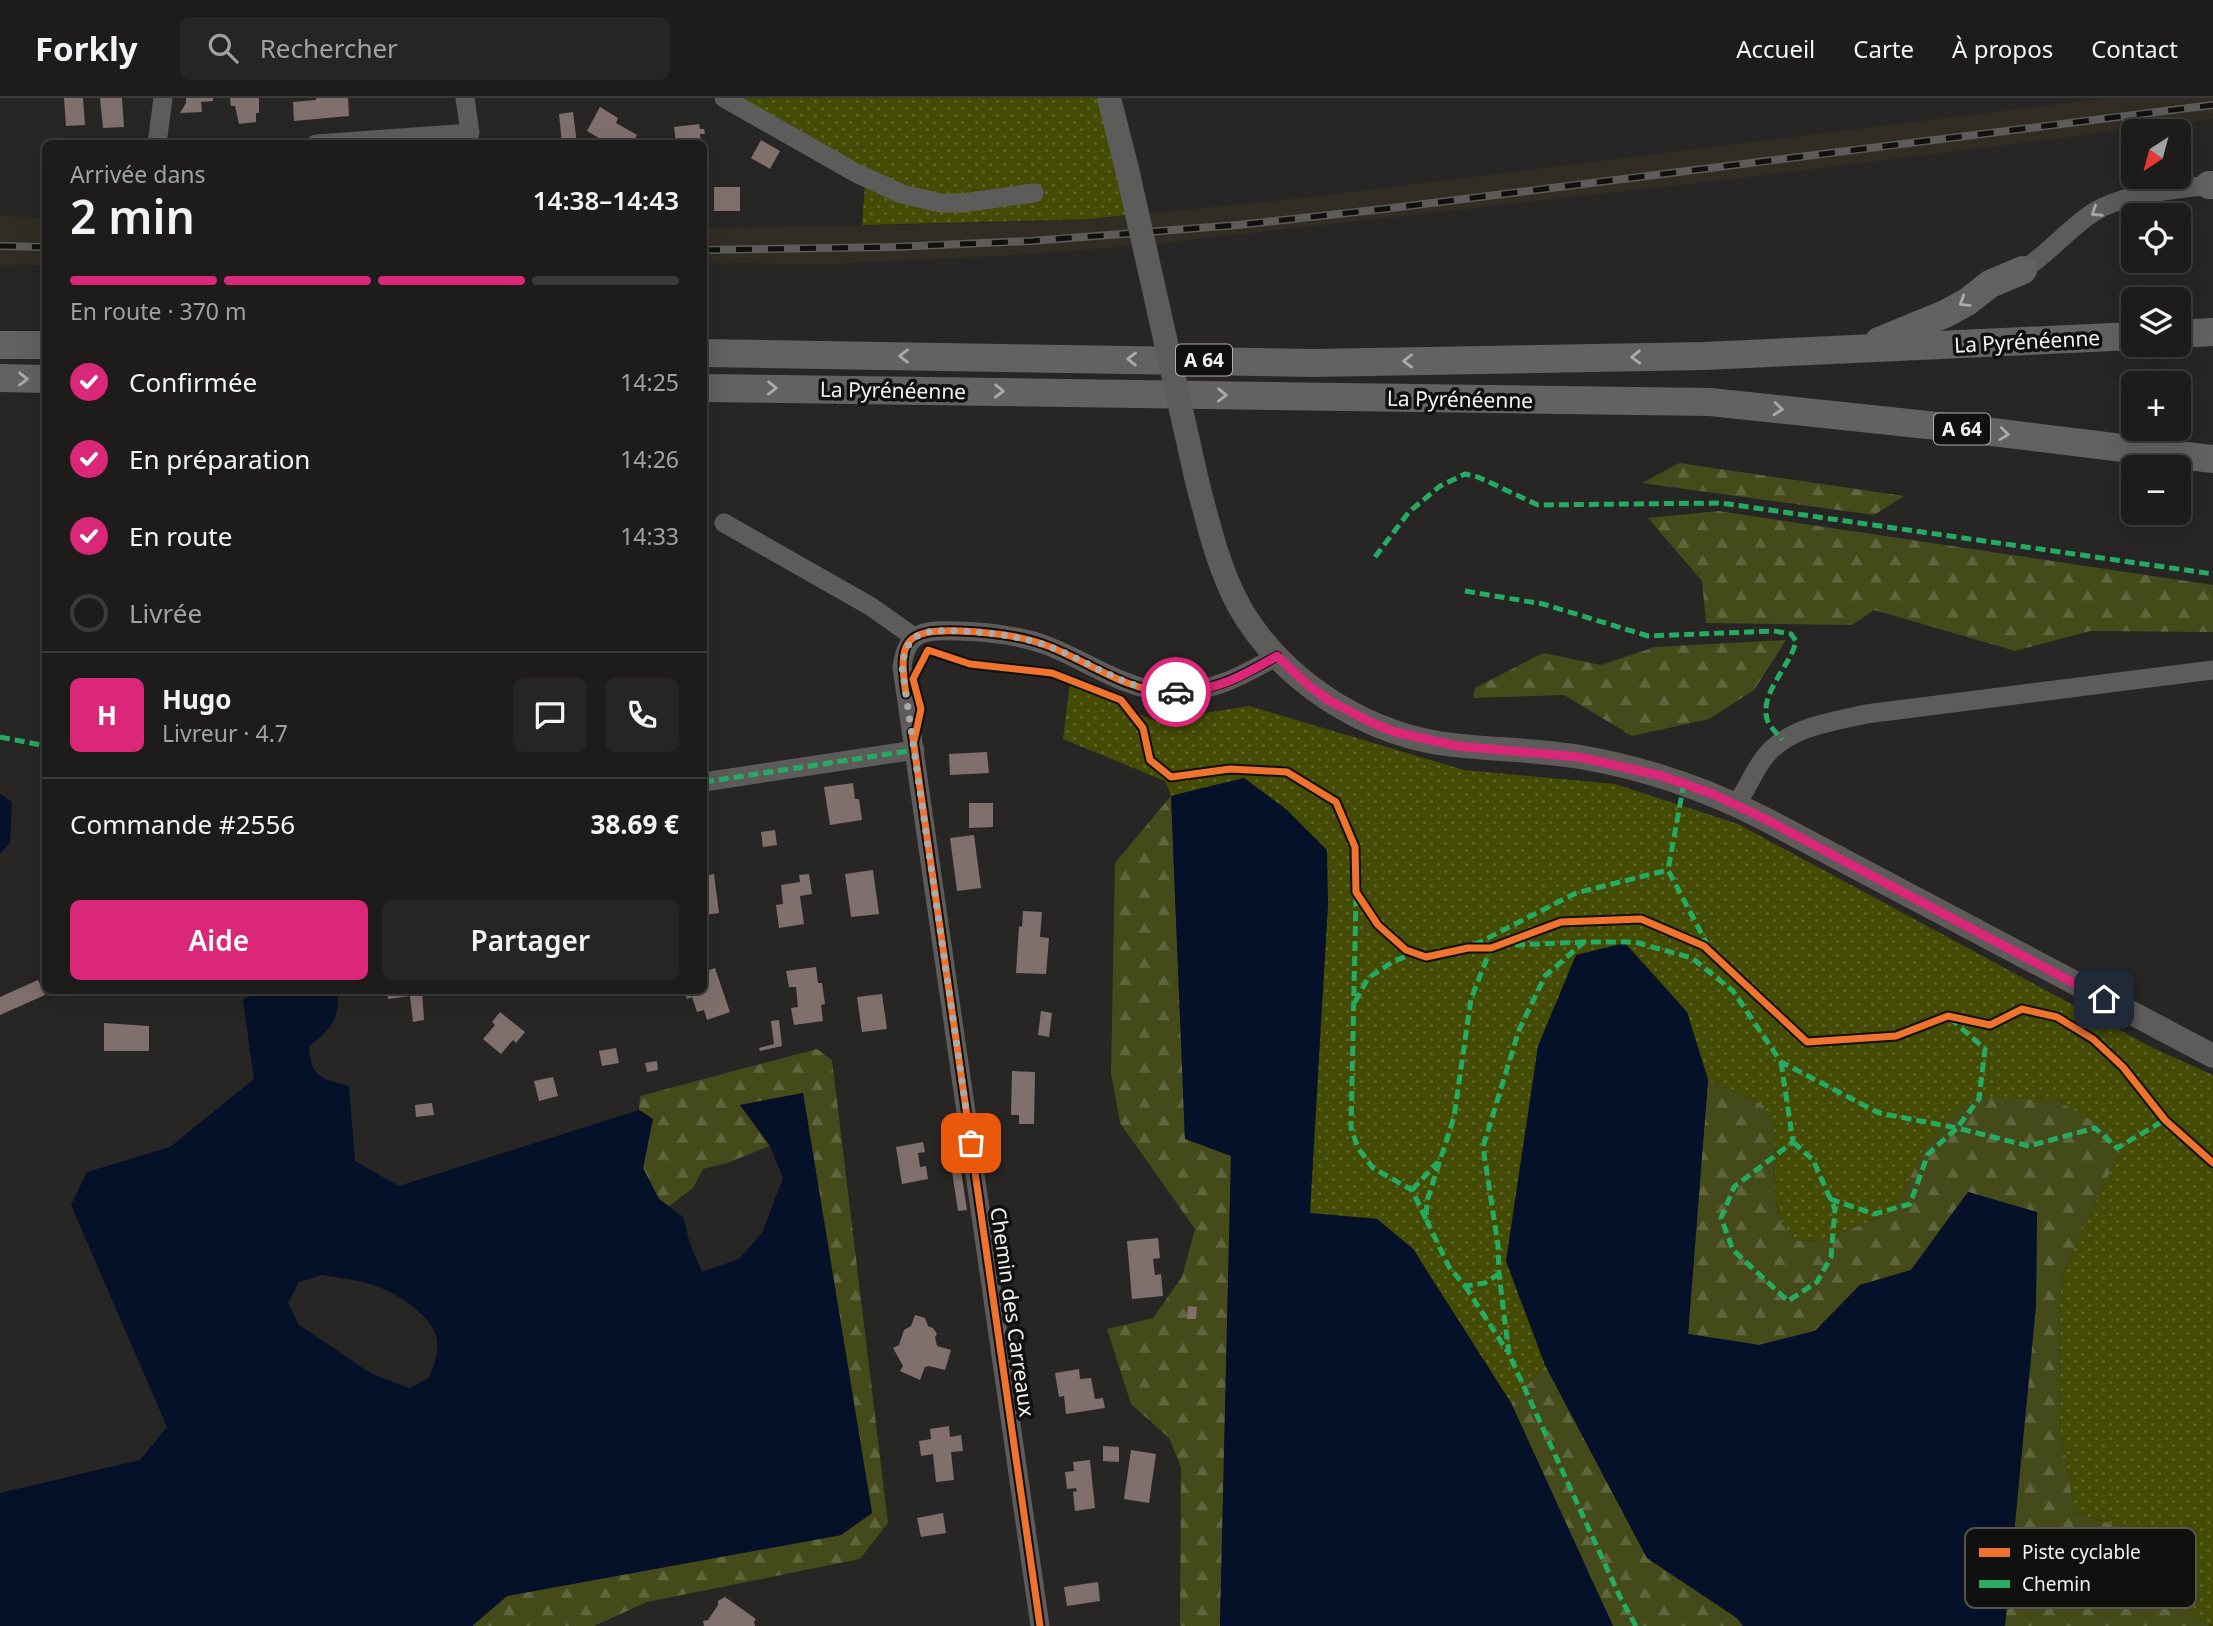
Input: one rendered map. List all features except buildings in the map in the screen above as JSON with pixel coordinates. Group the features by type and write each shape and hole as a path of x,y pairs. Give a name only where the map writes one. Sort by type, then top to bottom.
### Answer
{"highway":[{"path":"1859,349 1945,314 1967,302 1990,284 2023,270"},
{"path":"2191,333 2213,332"},
{"name":"La Pyrénéenne","path":"707,353 1312,363 1690,356 2121,337"},
{"path":"0,345 42,345"},
{"path":"0,379 42,379"},
{"name":"La Pyrénéenne","path":"707,388 1710,402 2213,459"}],"main road":[{"path":"1109,98 1211,532 1230,586 1250,623 1277,656 1309,686 1330,701 1395,732 1457,746 1555,754 1603,762 1684,783 1736,804 2213,1056"}],"street":[{"path":"158,140 163,98"},
{"path":"367,140 470,132 465,98"},
{"path":"724,98 856,173 902,194 940,203 963,203 1034,193"},
{"path":"2023,270 2042,258 2093,213 2108,205 2168,191 2211,185"},
{"path":"724,523 870,606 914,637 929,630 982,632 1015,637 1046,645 1148,690 1168,692 1198,691 1223,685 1277,656"},
{"name":"Chemin des Carreaux","path":"914,637 904,650 902,667 1040,1626"},
{"path":"1736,804 1765,756 1782,740 1814,726 1866,714 2213,670"},
{"path":"707,782 915,750"}],"shaded area":[{"path":"2107,98 2213,98 2213,119 2191,122 2191,119 2121,119 2121,130 1707,182 1164,243 1020,255 835,264 707,263 707,228 1089,219 1294,199"},
{"path":"0,216 42,218 42,265 0,265"}],"green space":[{"path":"738,98 1098,98 1126,215 1089,219 862,225 866,171"},
{"path":"1679,463 1904,496 1874,515 1642,483"},
{"path":"1718,511 2213,585 2213,632 2090,631 2015,651 1874,610 1852,625 1706,623 1702,581 1648,518"},
{"path":"1786,640 1754,690 1709,719 1632,736 1564,695 1473,698 1475,688 1543,653 1601,665 1655,647"},
{"path":"1070,683 1155,721 1249,706 1464,770 1615,784 1738,824 2153,1048 2213,1075 2213,1626 2199,1620 2185,1608 2196,1608 2196,1528 2125,1528 2075,1513 2059,1423 2060,1296 2064,1270 2118,1155 1926,1145 1893,1212 1824,1240 1797,1241 1781,1222 1775,1198 1774,1126 1763,1105 1708,1080 1687,1012 1506,1260 1545,1365 1511,1403 1413,1249 1377,1219 1309,1213 1328,903 1244,778 1171,796 1165,781 1063,739"},
{"path":"1171,796 1185,1138 1231,1156 1220,1626 1180,1626 1181,1467 1169,1438 1131,1404 1107,1329 1153,1318 1182,1277 1195,1229 1120,1123 1111,1073 1115,863"},
{"path":"817,1049 832,1060 888,1523 860,1559 647,1602 594,1626 472,1626 507,1596 841,1535 872,1513 803,1093 740,1105 770,1146 727,1163 703,1169 693,1188 669,1206 659,1199 643,1168 652,1119 639,1110 640,1096"},
{"path":"1708,1080 1763,1105 1774,1126 1775,1199 1781,1222 1797,1241 1824,1240 1893,1212 1926,1145 1959,1108 1983,1097 2058,1101 2109,1131 2118,1155 2064,1270 2060,1296 2059,1423 2075,1513 2125,1528 2014,1528 2036,1305 2037,1212 1968,1192 1911,1270 1860,1285 1815,1331 1759,1345 1688,1334"},
{"path":"1545,1365 1647,1558 1737,1618 1743,1626 1613,1626 1511,1403"},
{"path":"2007,1608 2185,1608 2211,1626 2005,1626"}],"water":[{"path":"1244,778 1286,809 1327,850 1328,903 1310,1213 1377,1219 1413,1249 1511,1403 1613,1626 1220,1626 1231,1156 1185,1139 1171,796"},
{"path":"0,794 12,802 10,843 0,854"},
{"path":"1625,943 1687,1012 1708,1080 1688,1334 1759,1345 1815,1331 1860,1285 1911,1270 1968,1192 2037,1212 2036,1305 2014,1528 1965,1528 1965,1608 2007,1608 2005,1626 1743,1626 1737,1618 1647,1558 1545,1365 1506,1261 1538,1046 1576,955"},
{"path":"252,994 337,994 337,1009 332,1023 323,1035 309,1046 312,1065 325,1079 349,1086 355,1161 399,1186 639,1110 653,1119 643,1168 659,1199 683,1217 690,1244 702,1272 739,1259 762,1233 783,1178 770,1146 740,1105 803,1093 872,1513 841,1535 507,1596 472,1626 0,1626 0,1493 140,1460 167,1427 71,1205 87,1172 170,1147 254,1079 243,1000","holes":["322,1275 358,1281 399,1297 419,1311 432,1327 437,1347 429,1378 409,1388 372,1374 299,1325 288,1303 299,1282"]}],"railway":[{"path":"707,250 893,247 1031,241 1238,225 2213,105"},
{"path":"0,246 42,247"}],"marked path":[{"path":"1375,557 1409,512 1440,486 1465,474 1478,477 1538,505 1721,503 2213,574"},
{"path":"1465,591 1543,604 1648,636 1774,631 1791,634 1796,641 1793,651 1771,691 1766,712 1768,722 1782,740"},
{"path":"0,737 42,745"},
{"path":"707,782 915,750"},
{"path":"1684,783 1668,870 1708,946"},
{"path":"1474,945 1576,893 1668,870"},
{"path":"1356,896 1351,1128 1358,1148 1373,1168 1412,1190 1426,1219"},
{"path":"1515,945 1584,942"},
{"path":"1636,1626 1620,1597 1509,1354 1498,1245 1483,1147 1519,1030 1545,976 1584,942 1635,942 1692,958 1733,991 1781,1062 1879,1113 1957,1128 1979,1099 1985,1049 1951,1019"},
{"path":"1495,948 1491,948 1471,999 1454,1117 1427,1201 1426,1219 1449,1267 1465,1286 1485,1283 1499,1274"},
{"path":"1355,1002 1368,978 1394,961 1415,953"},
{"path":"1781,1062 1793,1142 1734,1187 1721,1218 1733,1250 1788,1301 1817,1282 1831,1257 1835,1209 1813,1160 1793,1142"},
{"path":"1830,1199 1874,1214 1910,1204 1928,1154 1957,1128 2029,1146 2095,1128 2117,1148 2165,1120"},
{"path":"1412,1190 1438,1162"},
{"path":"1465,1286 1507,1351"}],"cycle path":[{"path":"906,694 903,662 909,642 916,636 941,631 993,633 1027,639 1063,652 1121,681 1167,692 1211,687 1238,677 1277,656"},
{"path":"914,741 921,709 913,679 928,650 970,664 1052,673 1121,700 1143,728 1150,760 1171,777 1230,769 1287,772 1336,802 1355,847 1356,892 1378,925 1406,950 1426,957 1468,948 1491,948 1561,922 1641,919 1704,946 1807,1042 1896,1036 1948,1016 1990,1025 2022,1009 2057,1017 2093,1039 2123,1067 2165,1120 2213,1163"},
{"path":"912,732 1040,1626"}],"way so far":[{"path":"971,1143 902,667 904,650 914,637 929,630 982,632 1015,637 1046,645 1148,690 1176,692"}],"route":[{"path":"1176,692 1198,691 1223,685 1277,656 1309,686 1330,701 1395,732 1457,746 1579,757 1684,783 1736,804 2104,999"}]}
